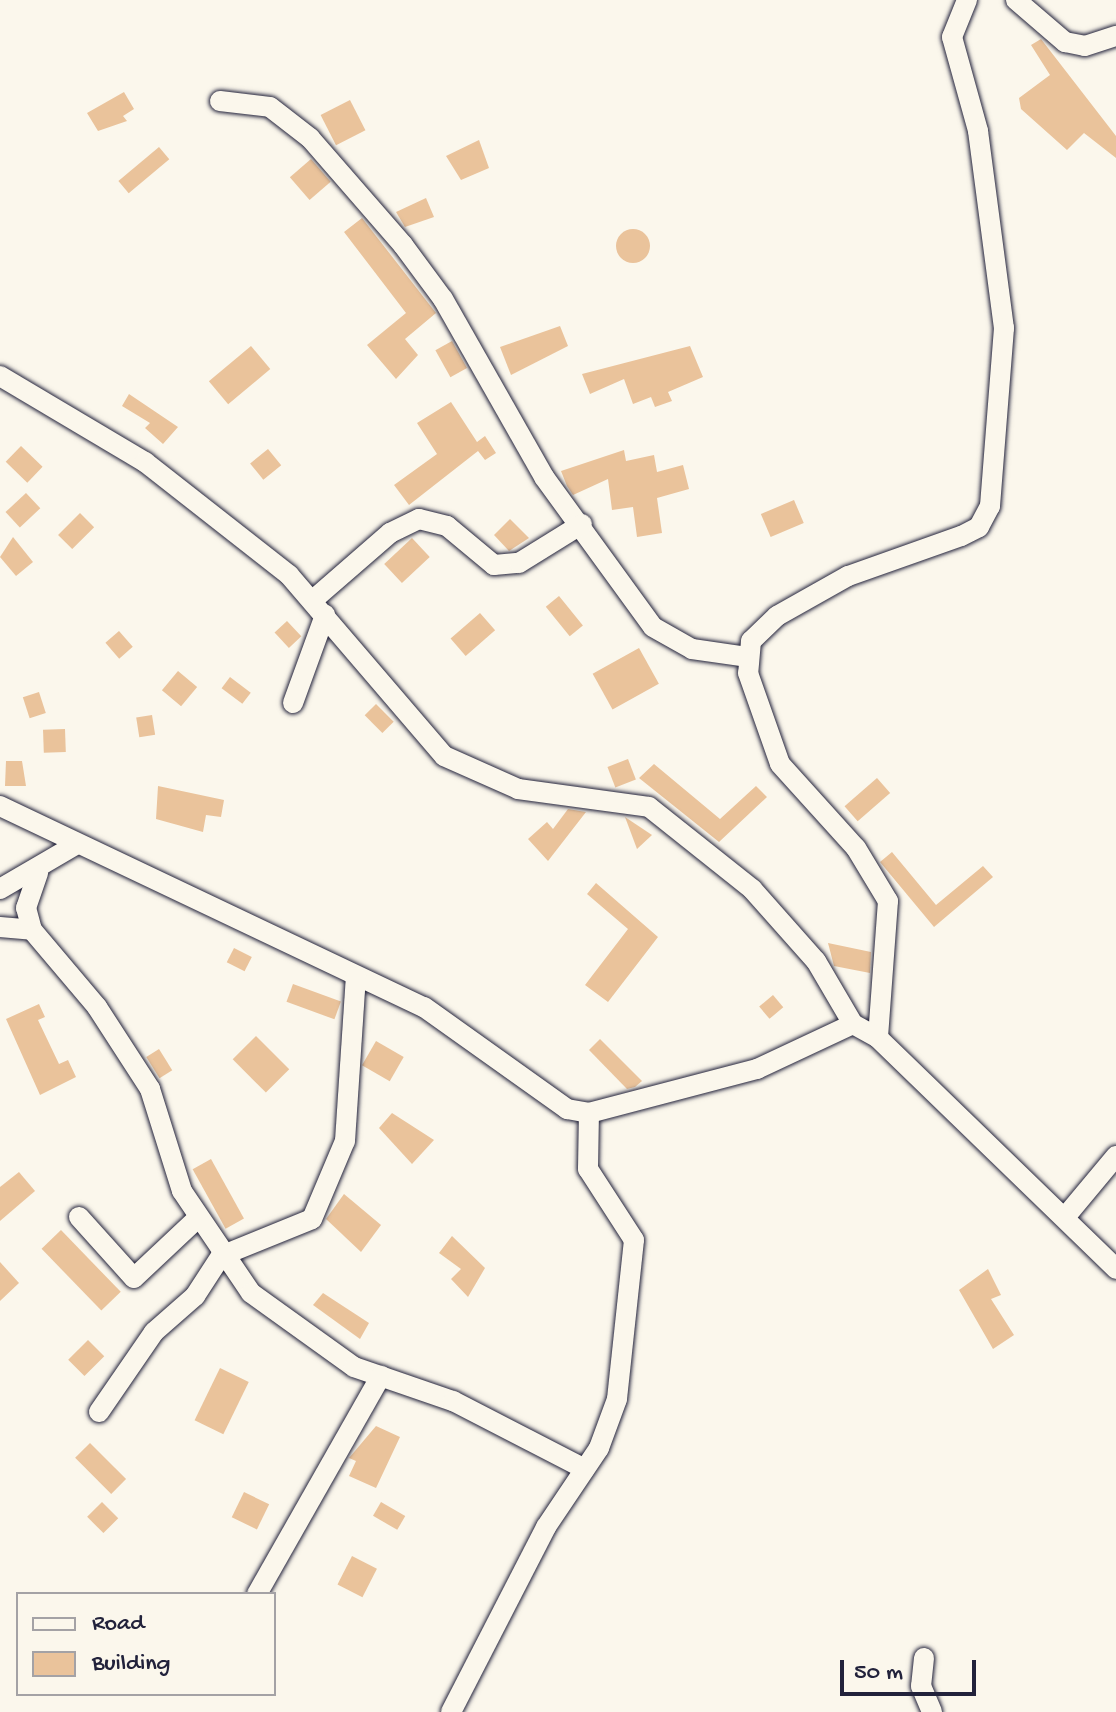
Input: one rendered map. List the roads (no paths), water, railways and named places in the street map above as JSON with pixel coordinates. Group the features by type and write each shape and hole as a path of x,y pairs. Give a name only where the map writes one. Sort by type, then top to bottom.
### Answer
{"street":[{"path":"878,1038 888,901 856,848 780,764 748,657 751,641 777,616 848,576 979,527 990,506 1004,328 981,145 952,37 967,0"},
{"path":"1016,0 1065,42 1085,46 1116,36"},
{"path":"220,101 270,107 348,179 443,299 544,477 582,524 662,636 692,649 748,657"},
{"path":"0,376 145,462 319,607 444,756 518,789 649,807 673,826 790,927 853,1024 878,1038 1066,1216 1116,1269"},
{"path":"293,703 319,607 390,533 419,519 447,526 494,565 519,563 582,524"},
{"path":"0,806 424,1007 567,1109 589,1113 757,1069 853,1024"},
{"path":"0,889 38,873 77,844"},
{"path":"38,873 26,908 32,930 97,1007 150,1089 182,1191 221,1256 251,1293 354,1367 453,1401 585,1469"},
{"path":"0,927 32,930"},
{"path":"99,1412 154,1332 195,1296 221,1256 312,1219 345,1141 356,977"},
{"path":"451,1712 546,1527 585,1469 617,1399 634,1240 588,1169 589,1113"},
{"path":"1066,1216 1116,1156"},
{"path":"79,1217 134,1278 199,1217"},
{"path":"258,1592 381,1376"},
{"path":"924,1658 921,1686 932,1712"}]}
